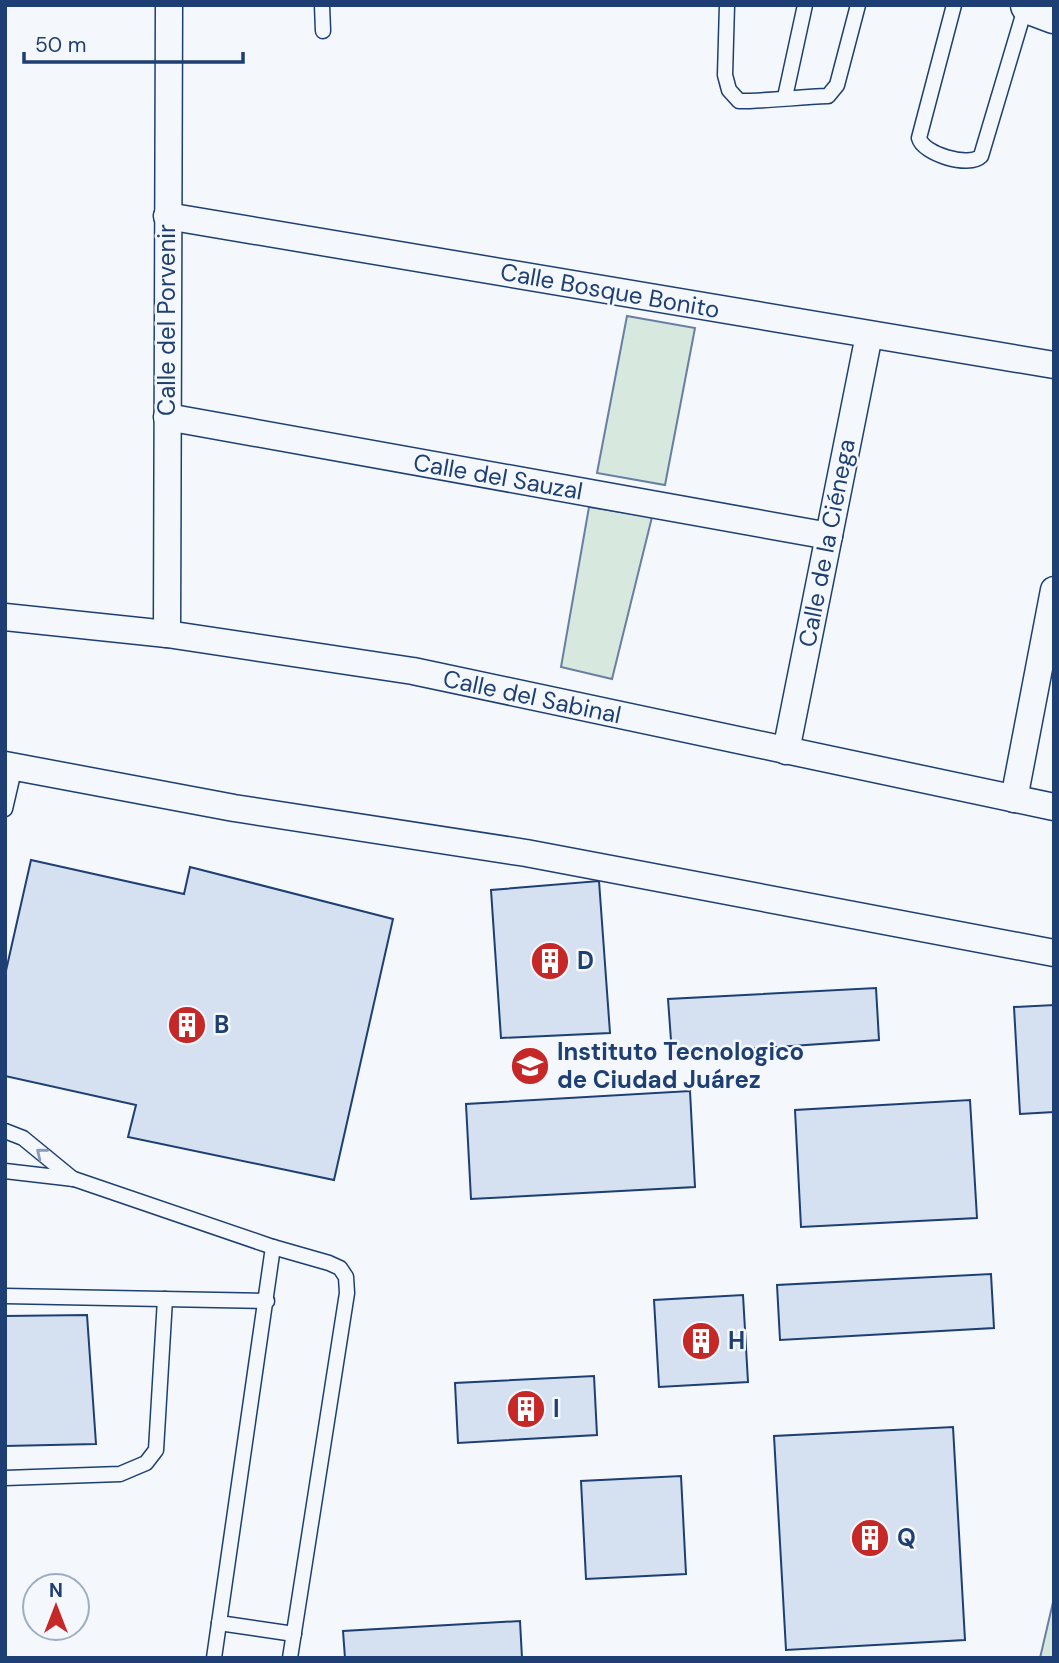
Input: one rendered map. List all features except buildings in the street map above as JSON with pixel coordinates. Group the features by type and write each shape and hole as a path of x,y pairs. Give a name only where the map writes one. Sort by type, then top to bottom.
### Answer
{"main road":[{"path":"1028,5 1054,13"}],"street":[{"name":"Calle del Porvenir","path":"167,634 169,5"},
{"name":"Calle Bosque Bonito","path":"167,216 1054,365"},
{"name":"Calle de la Ciénega","path":"786,751 869,335"},
{"name":"Calle del Sauzal","path":"167,417 829,536"},
{"path":"1014,799 1054,590"},
{"name":"Calle del Sabinal","path":"5,617 167,634 413,671 1054,807"},
{"path":"10,765 234,808 526,853 1054,953"}],"lane":[{"path":"322,5 323,31"},
{"path":"727,5 725,75 729,90 739,101 828,96 837,85 858,5"},
{"path":"785,97 805,5"},
{"path":"954,5 919,138 921,146 927,150 967,162 976,161 981,156 1028,5"},
{"path":"5,809 10,765"},
{"path":"5,1131 23,1138 74,1179"},
{"path":"5,1171 74,1179 273,1247 321,1260 340,1268 346,1277 348,1286 290,1658"},
{"path":"214,1658 273,1247"},
{"path":"5,1296 267,1301"},
{"path":"5,1478 120,1474 146,1462 156,1450 165,1299"},
{"path":"219,1623 294,1634"}],"shaded area":[{"path":"627,316 695,328 665,485 597,473"},
{"path":"589,507 652,517 612,679 561,667"},
{"path":"1054,1598 1054,1658 1040,1658"}],"place":[{"name":"D","path":"550,961"},
{"name":"B","path":"187,1025"},
{"name":"Instituto Tecnologico de Ciudad Juárez","path":"530,1066"},
{"name":"H","path":"701,1341"},
{"name":"I","path":"526,1409"},
{"name":"Q","path":"870,1538"}]}
